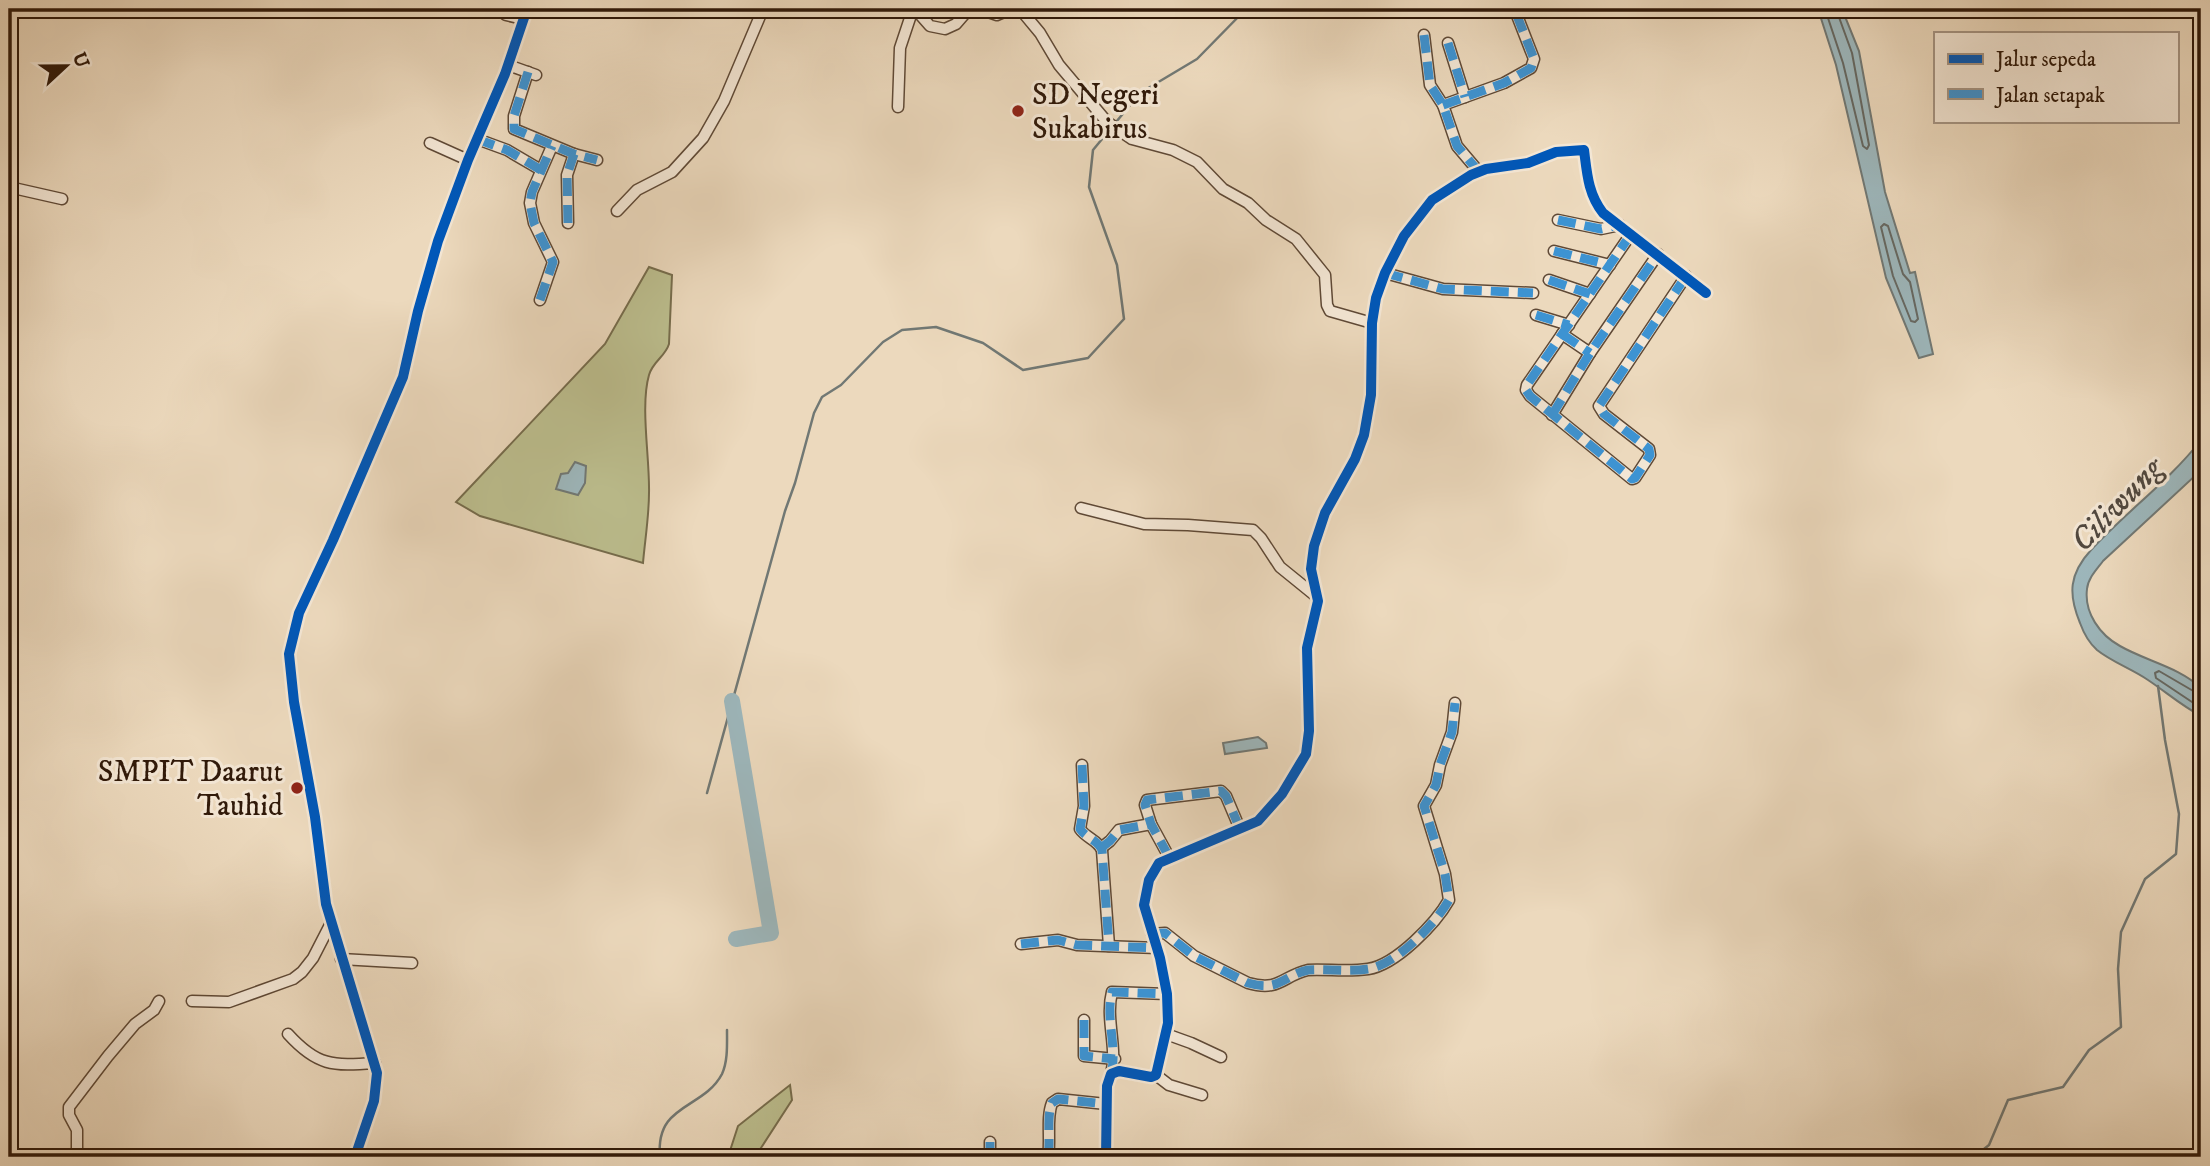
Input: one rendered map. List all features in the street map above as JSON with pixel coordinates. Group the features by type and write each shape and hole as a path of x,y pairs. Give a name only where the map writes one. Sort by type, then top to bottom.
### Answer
{"street":[{"path":"9,23 16,9"},
{"path":"355,1157 374,1101 377,1084 375,1063 326,904 289,654 299,613 403,376 431,265 468,160 508,65 525,14 506,15 499,9"},
{"path":"617,211 637,190 672,172 703,138 719,112 763,9"},
{"path":"898,107 900,48 914,9 930,26 942,29 952,27 969,9"},
{"path":"980,9 997,15 1012,9"},
{"path":"1020,9 1040,33 1059,65 1107,122 1125,135 1178,153 1203,167 1223,189 1248,203 1266,220 1296,239 1325,275 1329,309 1372,323"},
{"path":"1443,105 1504,83 1533,65 1534,59 1516,13"},
{"path":"1424,35 1429,80 1443,105 1457,146 1479,172"},
{"path":"1448,43 1465,97"},
{"path":"508,65 532,74 514,116 513,127 519,133 552,146 597,160"},
{"path":"477,139 507,150 541,170"},
{"path":"430,143 468,160"},
{"path":"540,300 553,266 530,208 532,192 552,146"},
{"path":"1156,1075 1166,1034 1167,994 1157,948 1144,909 1145,893 1156,866 1168,857 1258,821 1282,794 1306,754 1310,731 1307,648 1317,597 1311,569 1318,532 1331,500 1360,447 1371,395 1372,323 1378,290 1404,236 1426,207 1442,192 1479,172 1528,163 1556,152 1584,150 1588,182 1595,202 1706,293"},
{"path":"568,223 567,175 574,154"},
{"path":"9,187 62,199"},
{"path":"1558,220 1601,229 1620,225"},
{"path":"1631,234 1526,387 1530,396 1632,479 1636,478 1650,454 1649,449 1604,414 1599,406 1686,276"},
{"path":"1554,251 1610,265"},
{"path":"1552,415 1590,353 1658,254"},
{"path":"1385,273 1443,289 1533,292"},
{"path":"1549,281 1590,294"},
{"path":"1536,315 1566,329 1590,353"},
{"path":"1081,508 1144,524 1188,524 1253,530 1280,567 1317,597"},
{"path":"1152,934 1165,933 1194,956 1257,985 1279,985 1308,970 1375,967 1404,948 1432,924 1450,900 1445,874 1424,806 1436,785 1452,732 1455,704"},
{"path":"1082,765 1084,806 1080,829 1101,848 1109,946"},
{"path":"1168,857 1151,824 1145,805 1147,800 1218,790 1226,796 1240,829"},
{"path":"1101,848 1119,830 1151,824"},
{"path":"192,1001 229,1003 293,979 313,958 331,923"},
{"path":"1021,944 1058,940 1077,945 1157,948"},
{"path":"341,959 412,963"},
{"path":"1106,1157 1106,1104 1115,1059 1110,1029 1112,992 1167,994"},
{"path":"78,1157 77,1130 69,1115 69,1107 125,1035 154,1010 159,1001"},
{"path":"1084,1020 1084,1057 1115,1059"},
{"path":"288,1034 306,1053 318,1060 340,1064 375,1063"},
{"path":"1166,1034 1221,1058"},
{"path":"1111,1074 1119,1071 1152,1077 1156,1075"},
{"path":"1156,1075 1169,1085 1202,1095"},
{"path":"1048,1157 1051,1140 1049,1112 1052,1103 1059,1099 1106,1104"},
{"path":"990,1142 990,1157"}],"green space":[{"path":"649,267 672,275 669,344 651,370 646,388 649,493 643,563 480,516 456,502 605,344"},
{"path":"790,1085 792,1100 759,1151 760,1157 728,1157 738,1126"}],"water":[{"path":"1818,9 1842,9 1859,51 1885,192 1910,273 1915,272 1933,354 1919,358 1886,278 1836,65"},
{"path":"2201,440 2201,466 2197,474 2103,561 2089,581 2087,598 2091,615 2106,636 2130,651 2173,669 2201,688 2201,716 2142,676 2097,650 2083,631 2072,593 2078,567 2091,550 2189,455"},
{"path":"575,462 586,466 585,483 578,495 556,489 561,474 568,473"},
{"path":"1258,737 1266,743 1267,748 1225,754 1223,743"}],"waterway":[{"path":"707,793 785,511 814,413 822,397 841,385 883,342 902,330 936,327 983,343 1023,370 1088,358 1124,319 1117,265 1089,187 1093,150 1140,93 1197,59 1246,9"},
{"path":"1974,1157 1989,1145 2008,1100 2063,1087 2089,1050 2121,1027 2118,969 2121,932 2145,879 2176,854 2179,814 2158,686"},
{"path":"732,701 771,933 736,939"},
{"path":"660,1157 660,1139 665,1126 672,1117 714,1086 722,1074 726,1058 727,1030"},
{"path":"1899,1157 1910,1157"}],"marked path":[{"path":"1443,105 1504,83 1531,68 1534,59 1516,13"},
{"path":"1424,35 1430,85 1443,105 1457,146 1479,172"},
{"path":"1448,43 1465,97"},
{"path":"528,72 514,116 514,129 574,154 597,160"},
{"path":"477,139 507,150 541,170"},
{"path":"540,300 553,262 534,223 530,203 552,146"},
{"path":"568,223 567,175 574,154"},
{"path":"1558,220 1601,229 1620,225"},
{"path":"1631,234 1526,390 1632,479 1650,455 1649,449 1604,414 1599,406 1686,276"},
{"path":"1554,251 1610,265"},
{"path":"1552,415 1590,353 1658,254"},
{"path":"1385,273 1443,289 1533,293"},
{"path":"1549,280 1590,294"},
{"path":"1536,315 1569,325"},
{"path":"1562,334 1590,353"},
{"path":"1152,934 1165,933 1194,956 1248,983 1267,986 1308,970 1368,969 1391,960 1403,951 1435,920 1449,900 1445,874 1424,806 1436,785 1452,732 1455,703"},
{"path":"1082,765 1084,806 1080,829 1102,850 1109,946"},
{"path":"1169,857 1151,824 1145,805 1147,800 1221,791 1226,796 1240,829"},
{"path":"1101,848 1119,830 1151,824"},
{"path":"1021,944 1058,940 1077,945 1157,948"},
{"path":"1111,1074 1112,992 1167,994"},
{"path":"1084,1020 1084,1056 1115,1059"},
{"path":"1048,1157 1049,1115 1052,1103 1058,1099 1106,1104"},
{"path":"990,1142 990,1157"}],"cycle path":[{"path":"355,1157 374,1101 377,1073 326,904 289,654 299,613 403,377 438,241 468,160 505,74 527,9"},
{"path":"1106,1157 1107,1086 1111,1074 1119,1071 1151,1077 1156,1075 1168,1023 1167,994 1160,958 1144,905 1149,880 1159,863 1258,821 1282,794 1306,754 1309,731 1307,648 1318,601 1311,569 1314,546 1325,513 1355,459 1364,435 1371,395 1372,323 1376,298 1404,236 1432,200 1471,175 1486,169 1528,163 1556,152 1584,150 1591,191 1603,213 1706,293"}],"place":[{"name":"SD Negeri Sukabirus","path":"1018,111"},
{"name":"SMPIT Daarut Tauhid","path":"297,788"}],"water label":[{"name":"Ciliwung","path":"2116,504"}]}
